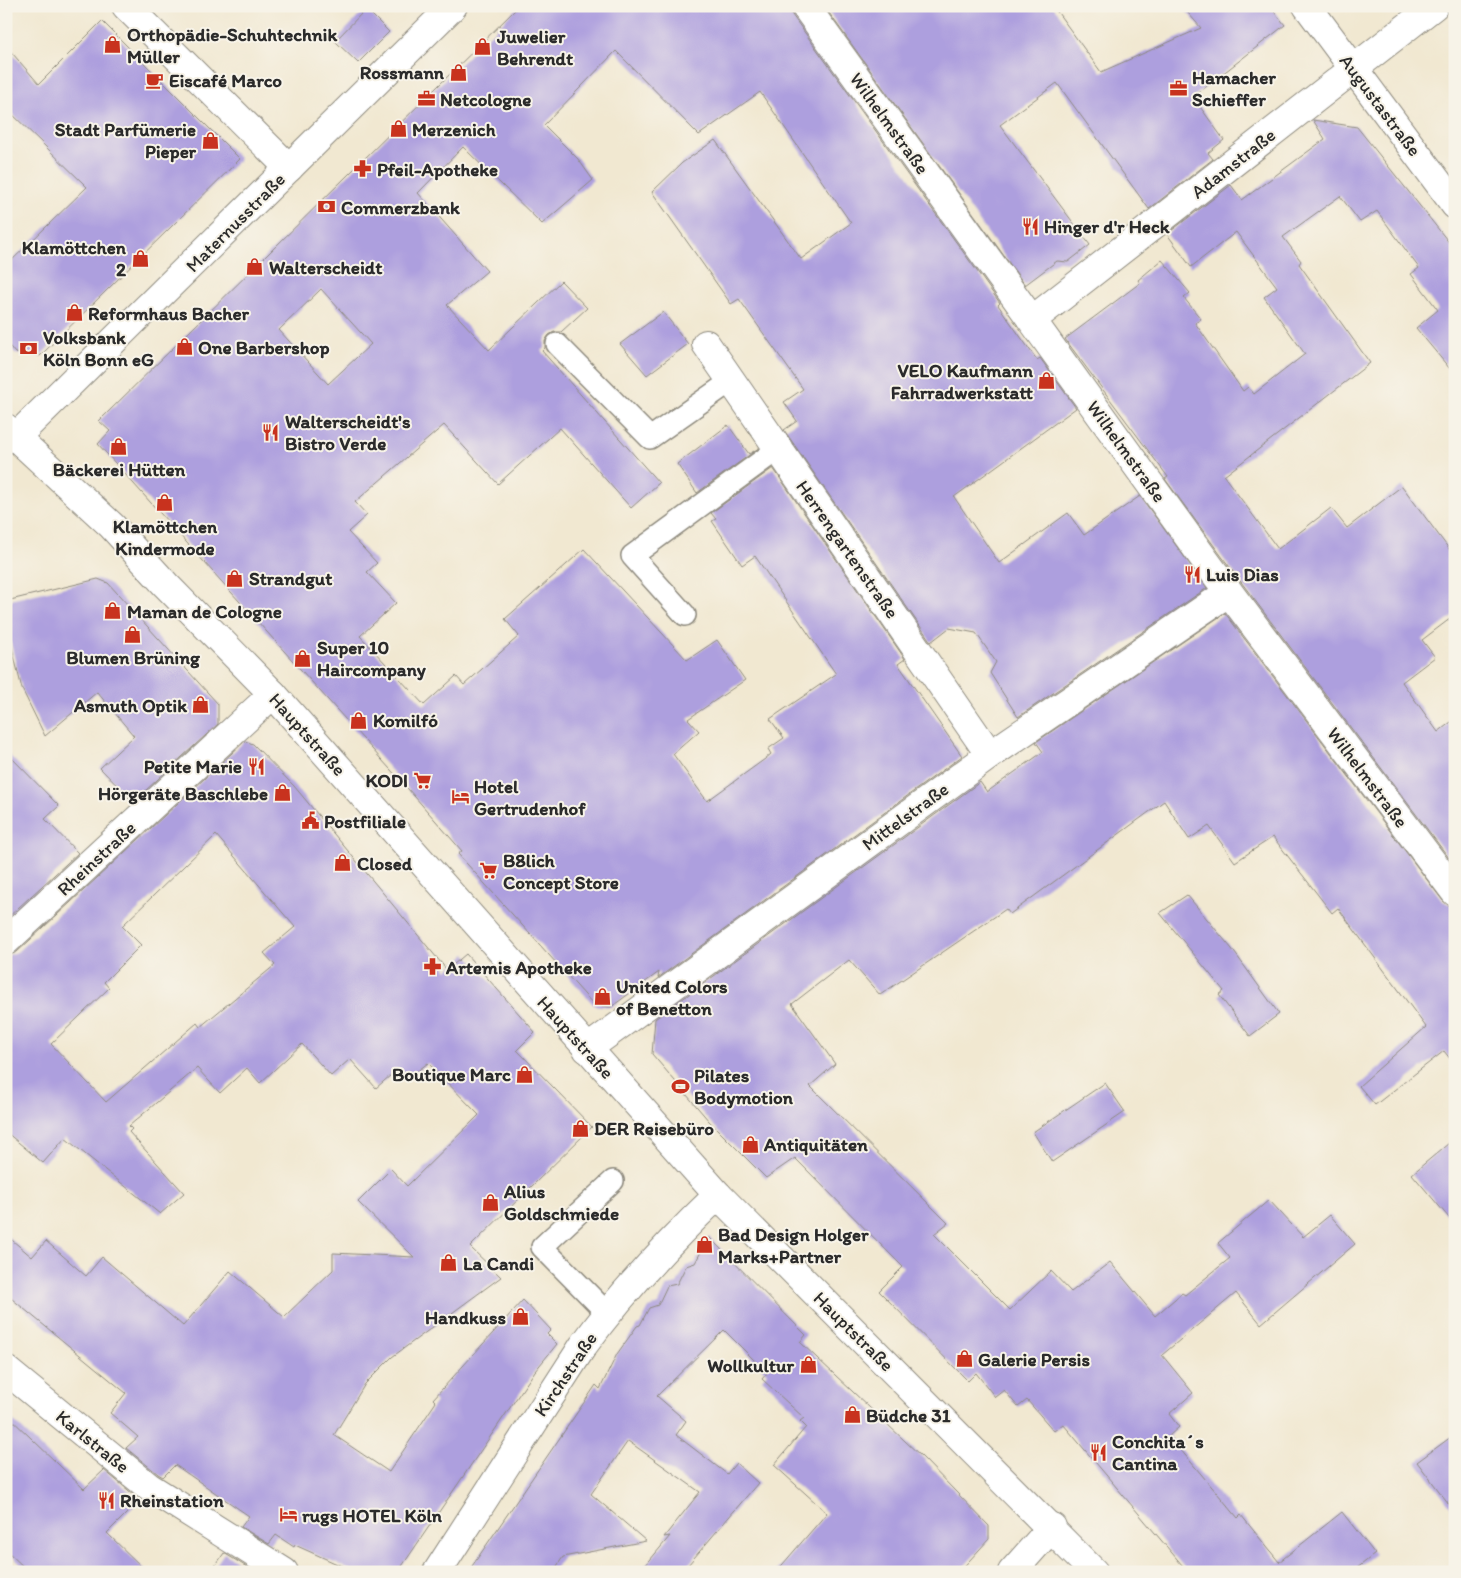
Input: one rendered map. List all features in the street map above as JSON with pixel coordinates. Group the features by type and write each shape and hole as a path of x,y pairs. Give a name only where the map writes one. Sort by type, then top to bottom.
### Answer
{"street":[{"path":"126,6 289,168"},
{"name":"Maternusstraße","path":"10,437 289,168 453,6"},
{"name":"Wilhelmstraße","path":"805,6 1229,592 1455,892"},
{"name":"Augustastraße","path":"1306,6 1455,205"},
{"name":"Adamstraße","path":"1032,320 1434,6"},
{"name":"Herrengartenstraße","path":"706,344 990,755"},
{"name":"Hauptstraße","path":"10,437 112,526 166,585 273,694 718,1196 1052,1527 1094,1572"},
{"name":"Mittelstraße","path":"587,1049 990,755 1229,592"},
{"name":"Rheinstraße","path":"6,941 273,694"},
{"name":"Kirchstraße","path":"437,1572 582,1346 607,1312 671,1241 718,1196"},
{"name":"Karlstraße","path":"6,1370 149,1487 284,1572"},
{"path":"1012,1572 1052,1527"}],"lane":[{"path":"558,344 650,438 732,381"},
{"path":"685,615 632,556 778,449"},
{"path":"607,1312 542,1247 613,1181"}],"building":[{"path":"519,6 790,6 792,15 1000,303 998,305 1037,360 1040,358 1076,408 954,497 999,563 1068,513 1084,535 1140,496 1207,588 1018,717 990,673 996,662 976,633 949,628 931,642 784,430 797,421 784,402 803,389 739,299 731,304 652,192 682,163 715,140 801,259 851,223 760,92 699,135 616,51 544,125 578,159 593,180 542,224 463,147 418,193 487,271 447,305 489,350 561,281 587,308 561,332 554,332 549,335 545,341 545,348 542,351 659,483 631,508 560,428 498,484 444,425 355,502 367,515 348,532 377,563 367,572 396,603 360,636 424,705 456,676 464,685 519,636 505,619 584,549 687,660 717,640 745,680 688,719 699,731 673,754 707,801 765,759 771,754 768,749 784,738 770,719 836,674 755,556 742,565 712,521 716,519 711,513 773,468 905,659 898,664 962,756 658,978 659,972 611,1007 594,1005 458,854 462,851 408,789 98,444 110,431 99,421","holes":["321,289 371,344 328,384 279,330"]},
{"path":"824,6 1053,6 1101,72 1201,28 1182,6 1270,6 1285,25 1193,97 1224,140 1208,153 1213,159 1149,209 1057,83 1000,125 1090,245 1068,262 1057,261 1025,285"},
{"path":"366,9 389,32 358,63 335,41"},
{"path":"102,21 240,159 40,356 15,353 6,342 6,266 87,187 6,108 6,46 39,84"},
{"path":"1313,120 1357,127 1455,250 1455,375 1416,328 1438,310 1411,274 1419,268 1377,211 1360,222 1340,196 1283,237 1301,261 1299,264 1370,363 1224,476 1278,549 1331,508 1347,528 1402,486 1455,557 1455,615 1422,640 1435,657 1402,682 1438,732 1455,719 1455,866 1223,558 1165,479 1168,477 1065,339 1140,283 1138,280 1162,260 1190,293 1184,298 1201,319 1195,323 1243,391 1248,387 1254,394 1305,354 1264,297 1277,287 1236,232 1191,267 1167,234 1231,185 1242,200 1325,139"},
{"path":"663,312 688,344 647,375 620,344"},
{"path":"728,425 749,454 759,448 697,493 677,464"},
{"path":"98,579 108,583 218,704 218,724 133,802 100,768 134,736 97,692 45,736 22,689 6,623 6,601"},
{"path":"1225,613 1443,901 1455,907 1455,1065 1444,1051 1375,1105 1359,1086 1426,1027 1338,908 1332,913 1273,837 1235,862 1209,826 1189,839 1164,801 1010,914 1006,909 880,995 849,960 792,1004 835,1064 810,1086 948,1223 934,1234 1010,1310 1051,1271 1071,1292 1110,1262 1155,1316 1182,1293 1185,1295 1230,1258 1218,1243 1269,1200 1303,1237 1330,1215 1355,1244 1261,1324 1236,1293 1162,1355 1193,1393 1169,1414 1179,1427 1169,1436 1238,1518 1241,1515 1279,1562 1342,1512 1375,1554 1352,1572 1188,1572 1063,1424 1054,1431 1027,1400 1018,1407 1004,1390 995,1397 976,1373 968,1381 879,1291 903,1267 795,1158 766,1178 709,1121 652,1054 655,1019 980,782 987,792 1043,752 1036,742"},
{"path":"245,741 253,744 294,786 447,970 466,954 535,1032 517,1050 592,1127 470,1247 501,1277 392,1357 365,1384 334,1435 389,1472 436,1402 433,1399 523,1300 551,1330 547,1334 557,1344 535,1371 398,1572 355,1572 295,1545 294,1547 276,1535 269,1544 241,1527 249,1516 175,1465 163,1477 126,1448 138,1437 110,1413 126,1393 6,1294 6,1235 32,1257 46,1241 86,1276 102,1257 183,1326 230,1271 284,1317 333,1270 333,1253 414,1257 358,1202 391,1169 407,1186 479,1115 428,1063 407,1079 398,1069 376,1088 350,1059 331,1076 302,1044 260,1083 247,1068 220,1093 197,1068 129,1126 132,1129 129,1132 184,1193 160,1214 65,1138 43,1163 6,1132 6,956 17,952","holes":["216,835 295,927 264,953 275,965 200,1027 197,1023 106,1102 51,1044 109,988 104,982 141,945 122,926"]},
{"path":"6,752 59,806 45,819 78,853 6,919"},
{"path":"1187,895 1232,949 1279,1014 1250,1036 1219,995 1224,991 1160,913"},
{"path":"1105,1083 1125,1112 1052,1162 1033,1132"},
{"path":"1455,1138 1455,1225 1412,1174"},
{"path":"709,1237 806,1335 800,1342 922,1457 989,1526 989,1539 959,1572 776,1572 827,1513 774,1465 806,1427 800,1421 804,1418 762,1379 767,1373 724,1330 657,1396 686,1421 676,1435 727,1474 736,1463 758,1483 682,1572 640,1572 670,1536 664,1537 700,1492 628,1441 591,1494 646,1541 563,1557 553,1572 468,1572 596,1385 600,1389 617,1354 637,1326 640,1325 649,1308 658,1305 667,1286 677,1284 686,1266 695,1263"},
{"name":"Rheinstation","path":"6,1414 84,1489 104,1470 140,1500 107,1533 147,1572 29,1572 6,1550"},
{"path":"1455,1434 1455,1512 1417,1462"},
{"path":"224,1553 250,1569 247,1572 211,1572"}],"place":[{"name":"Orthopädie-Schuhtechnik Müller","path":"113,45"},
{"name":"Juwelier Behrendt","path":"483,47"},
{"name":"Rossmann","path":"458,72"},
{"name":"Eiscafé Marco","path":"155,80"},
{"name":"Hamacher Schieffer","path":"1178,88"},
{"name":"Netcologne","path":"426,99"},
{"name":"Merzenich","path":"398,129"},
{"name":"Stadt Parfümerie Pieper","path":"210,140"},
{"name":"Pfeil-Apotheke","path":"363,169"},
{"name":"Commerzbank","path":"327,207"},
{"name":"Hinger d'r Heck","path":"1030,226"},
{"name":"Klamöttchen 2","path":"140,258"},
{"name":"Walterscheidt","path":"255,267"},
{"name":"Reformhaus Bacher","path":"74,313"},
{"name":"One Barbershop","path":"184,347"},
{"name":"Volksbank Köln Bonn eG","path":"29,348"},
{"name":"VELO Kaufmann Fahrradwerkstatt","path":"1047,381"},
{"name":"Walterscheidt's Bistro Verde","path":"271,432"},
{"name":"Bäckerei Hütten","path":"119,446"},
{"name":"Klamöttchen Kindermode","path":"165,503"},
{"name":"Luis Dias","path":"1192,574"},
{"name":"Strandgut","path":"235,578"},
{"name":"Maman de Cologne","path":"113,611"},
{"name":"Blumen Brüning","path":"133,634"},
{"name":"Super 10 Haircompany","path":"303,658"},
{"name":"Asmuth Optik","path":"201,705"},
{"name":"Komilfó","path":"359,720"},
{"name":"Petite Marie","path":"256,766"},
{"name":"KODI","path":"422,780"},
{"name":"Hörgeräte Baschlebe","path":"282,793"},
{"name":"Hotel Gertrudenhof","path":"460,797"},
{"name":"Postfiliale","path":"310,821"},
{"name":"Closed","path":"343,863"},
{"name":"B8lich Concept Store","path":"489,871"},
{"name":"Artemis Apotheke","path":"432,967"},
{"name":"United Colors of Benetton","path":"602,997"},
{"name":"Boutique Marc","path":"525,1074"},
{"name":"Pilates Bodymotion","path":"680,1086"},
{"name":"DER Reisebüro","path":"580,1128"},
{"name":"Antiquitäten","path":"750,1144"},
{"name":"Alius Goldschmiede","path":"490,1202"},
{"name":"Bad Design Holger Marks+Partner","path":"704,1245"},
{"name":"La Candi","path":"449,1263"},
{"name":"Handkuss","path":"520,1317"},
{"name":"Galerie Persis","path":"964,1359"},
{"name":"Wollkultur","path":"808,1365"},
{"name":"Büdche 31","path":"852,1415"},
{"name":"Conchita´s Cantina","path":"1098,1452"},
{"name":"Rheinstation","path":"106,1500"},
{"name":"rugs HOTEL Köln","path":"288,1515"}]}
